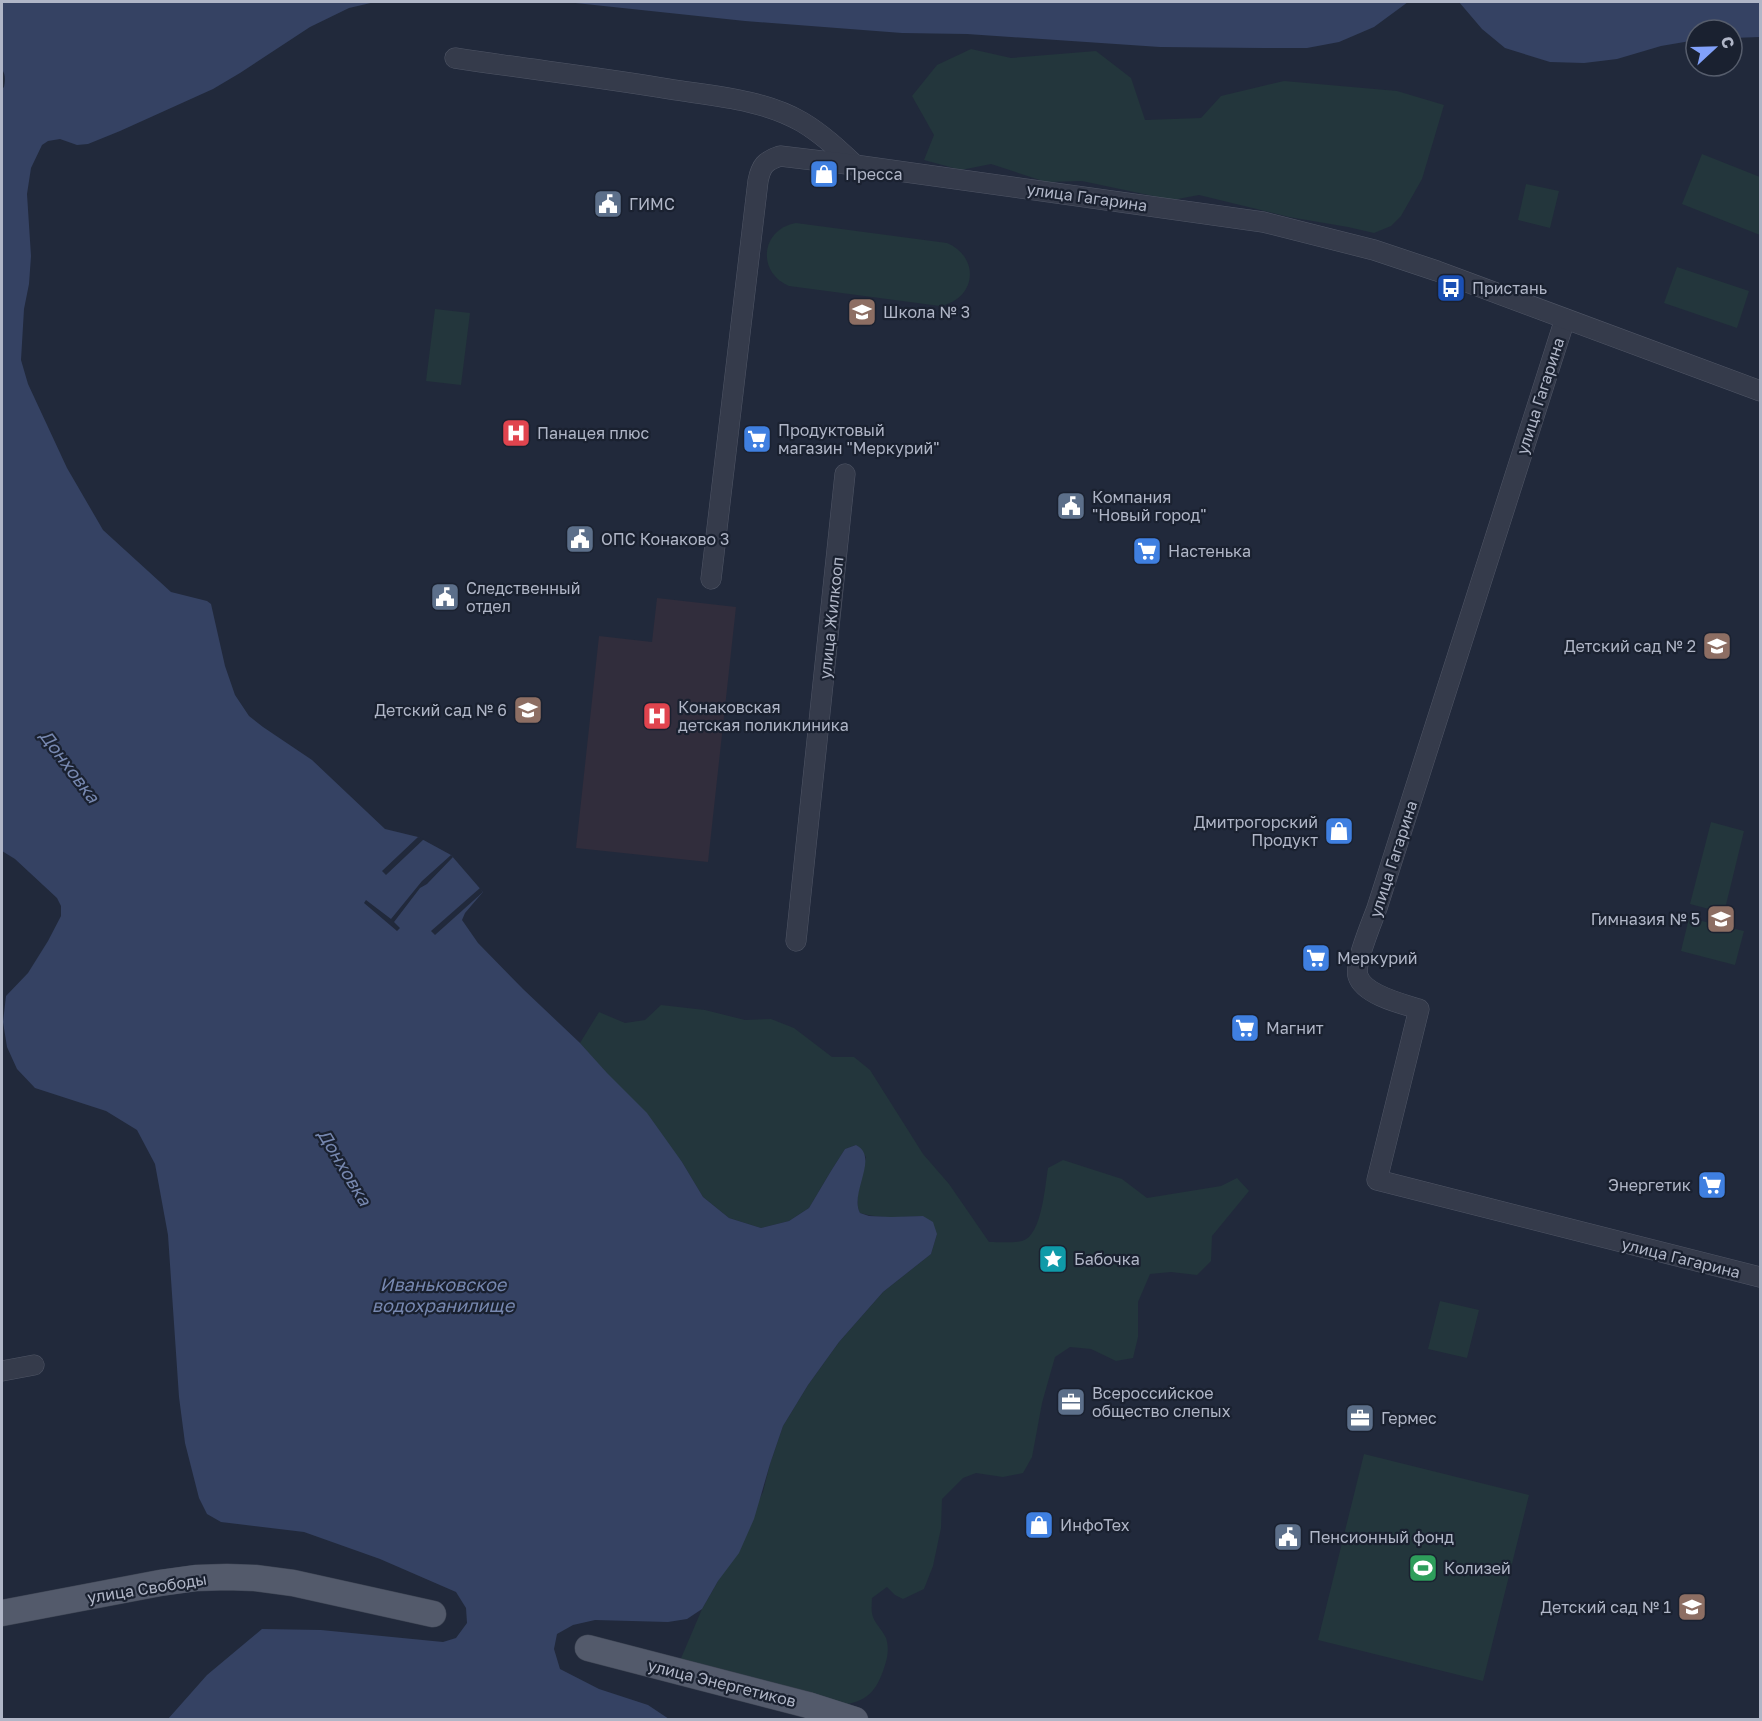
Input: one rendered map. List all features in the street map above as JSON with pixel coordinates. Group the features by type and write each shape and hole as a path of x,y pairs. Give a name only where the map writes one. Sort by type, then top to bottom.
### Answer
{"main road":[{"name":"улица Свободы","path":"2,1613 166,1582 227,1577 284,1582 434,1614"},
{"name":"улица Энергетиков","path":"588,1648 855,1719"}],"street":[{"path":"455,58 597,77 741,100 774,110 801,122 828,140 855,165"},
{"name":"улица Гагарина","path":"711,579 760,168 769,160 780,156 1263,222 1313,233 1390,255 1565,319 1358,963 1358,976 1365,987 1383,997 1419,1009 1377,1180 1761,1277"},
{"path":"1565,319 1761,391"},
{"name":"улица Жилкооп","path":"796,940 845,474"},
{"path":"2,1371 34,1365"}],"shaded area":[{"path":"971,49 1011,58 1096,51 1131,78 1145,120 1201,118 1221,96 1284,81 1397,91 1444,105 1422,179 1401,216 1391,226 1374,233 1289,217 1199,195 1172,200 1082,181 1046,182 991,164 961,170 924,160 934,135 912,96 937,65"},
{"path":"1702,154 1760,177 1760,235 1682,204"},
{"path":"1526,184 1559,191 1550,228 1518,220"},
{"path":"796,223 947,243 958,249 965,258 970,277 967,287 952,302 940,306 789,286 778,280 771,271 767,261 767,252 776,233"},
{"path":"1677,267 1749,291 1737,328 1664,303"},
{"path":"435,309 470,313 461,385 426,381"},
{"name":"Конаковская детская поликлиника","path":"657,598 736,607 708,862 576,848 599,636 652,642"},
{"path":"1711,822 1744,831 1724,913 1690,904"},
{"path":"1689,918 1744,931 1735,965 1681,951"},
{"path":"661,1005 705,1010 745,1020 771,1019 794,1028 832,1057 854,1057 870,1070 923,1154 949,1184 989,1242 1018,1242 1029,1237 1038,1220 1048,1168 1063,1160 1122,1179 1147,1198 1221,1186 1237,1178 1249,1191 1212,1236 1211,1261 1197,1275 1171,1272 1150,1274 1138,1302 1138,1337 1133,1358 1116,1361 1091,1349 1070,1347 1055,1357 1042,1403 1032,1457 1023,1473 1003,1477 976,1473 963,1478 942,1499 941,1528 933,1566 924,1589 903,1599 887,1587 872,1598 873,1616 888,1645 886,1662 874,1689 857,1702 839,1705 679,1663 702,1609 763,1492 783,1426 808,1385 839,1342 883,1292 931,1254 937,1234 923,1216 883,1217 860,1213 858,1194 866,1157 856,1145 845,1149 809,1208 789,1221 761,1228 729,1218 703,1197 682,1162 580,1043 599,1012 625,1023 645,1020"},
{"path":"1440,1301 1479,1310 1467,1358 1428,1349"},
{"name":"Колизей","path":"1364,1454 1529,1495 1483,1681 1318,1640"}],"water":[{"name":"Иваньковское водохранилище","path":"2,2 375,2 349,8 310,27 213,89 120,131 88,144 77,145 60,139 48,141 42,145 31,168 27,194 31,256 24,309 21,360 28,384 67,468 103,530 171,592 211,604 225,666 235,695 249,716 312,760 385,829 418,837 451,855 483,892 465,913 462,920 478,943 580,1043 647,1113 682,1162 703,1197 729,1218 761,1228 789,1221 809,1208 845,1149 856,1145 863,1151 865,1158 858,1196 860,1213 869,1216 923,1216 933,1222 937,1234 931,1254 883,1292 839,1342 808,1385 783,1426 754,1519 739,1553 718,1581 702,1609 687,1619 668,1622 595,1620 573,1625 557,1634 554,1649 560,1669 599,1689 648,1705 669,1719 168,1719 207,1675 262,1629 321,1630 443,1642 456,1638 467,1623 466,1608 456,1592 380,1559 304,1532 221,1522 207,1514 199,1498 185,1443 179,1397 168,1235 155,1164 137,1130 106,1111 35,1088 17,1069 7,1047 3,1022 6,996 28,973 48,941 61,916 61,906 57,898 15,859 2,851 2,89 5,78 2,70"},
{"path":"566,2 1408,2 1374,27 1339,42 1307,48 1262,48 1160,47 967,34 902,33 745,21"},
{"path":"1459,2 1760,2 1760,37 1744,38 1744,18 1684,18 1684,42 1661,46 1617,59 1584,63 1550,62 1505,48 1482,29"}],"pier":[{"path":"418,837 424,839 386,875 382,871"},
{"path":"451,855 453,857 427,884 420,888 394,922 400,928 397,931 364,903 366,900 391,919 422,881"},
{"path":"480,888 483,892 435,935 431,931"}],"place":[{"name":"Пресса","path":"824,174"},
{"name":"ГИМС","path":"608,204"},
{"name":"Пристань","path":"1451,288"},
{"name":"Школа № 3","path":"862,312"},
{"name":"Панацея плюс","path":"516,433"},
{"name":"Продуктовый магазин \"Меркурий\"","path":"757,439"},
{"name":"Компания \"Новый город\"","path":"1071,506"},
{"name":"ОПС Конаково 3","path":"580,539"},
{"name":"Настенька","path":"1147,551"},
{"name":"Следственный отдел","path":"445,597"},
{"name":"Детский сад № 2","path":"1717,646"},
{"name":"Детский сад № 6","path":"528,710"},
{"name":"Конаковская детская поликлиника","path":"657,716"},
{"name":"Дмитрогорский Продукт","path":"1339,831"},
{"name":"Гимназия № 5","path":"1721,919"},
{"name":"Меркурий","path":"1316,958"},
{"name":"Магнит","path":"1245,1028"},
{"name":"Энергетик","path":"1712,1185"},
{"name":"Бабочка","path":"1053,1259"},
{"name":"Всероссийское общество слепых","path":"1071,1402"},
{"name":"Гермес","path":"1360,1418"},
{"name":"ИнфоТех","path":"1039,1525"},
{"name":"Пенсионный фонд","path":"1288,1537"},
{"name":"Колизей","path":"1423,1568"},
{"name":"Детский сад № 1","path":"1692,1607"}],"water label":[{"name":"Донховка","path":"70,766"},
{"name":"Донховка","path":"345,1167"}]}
